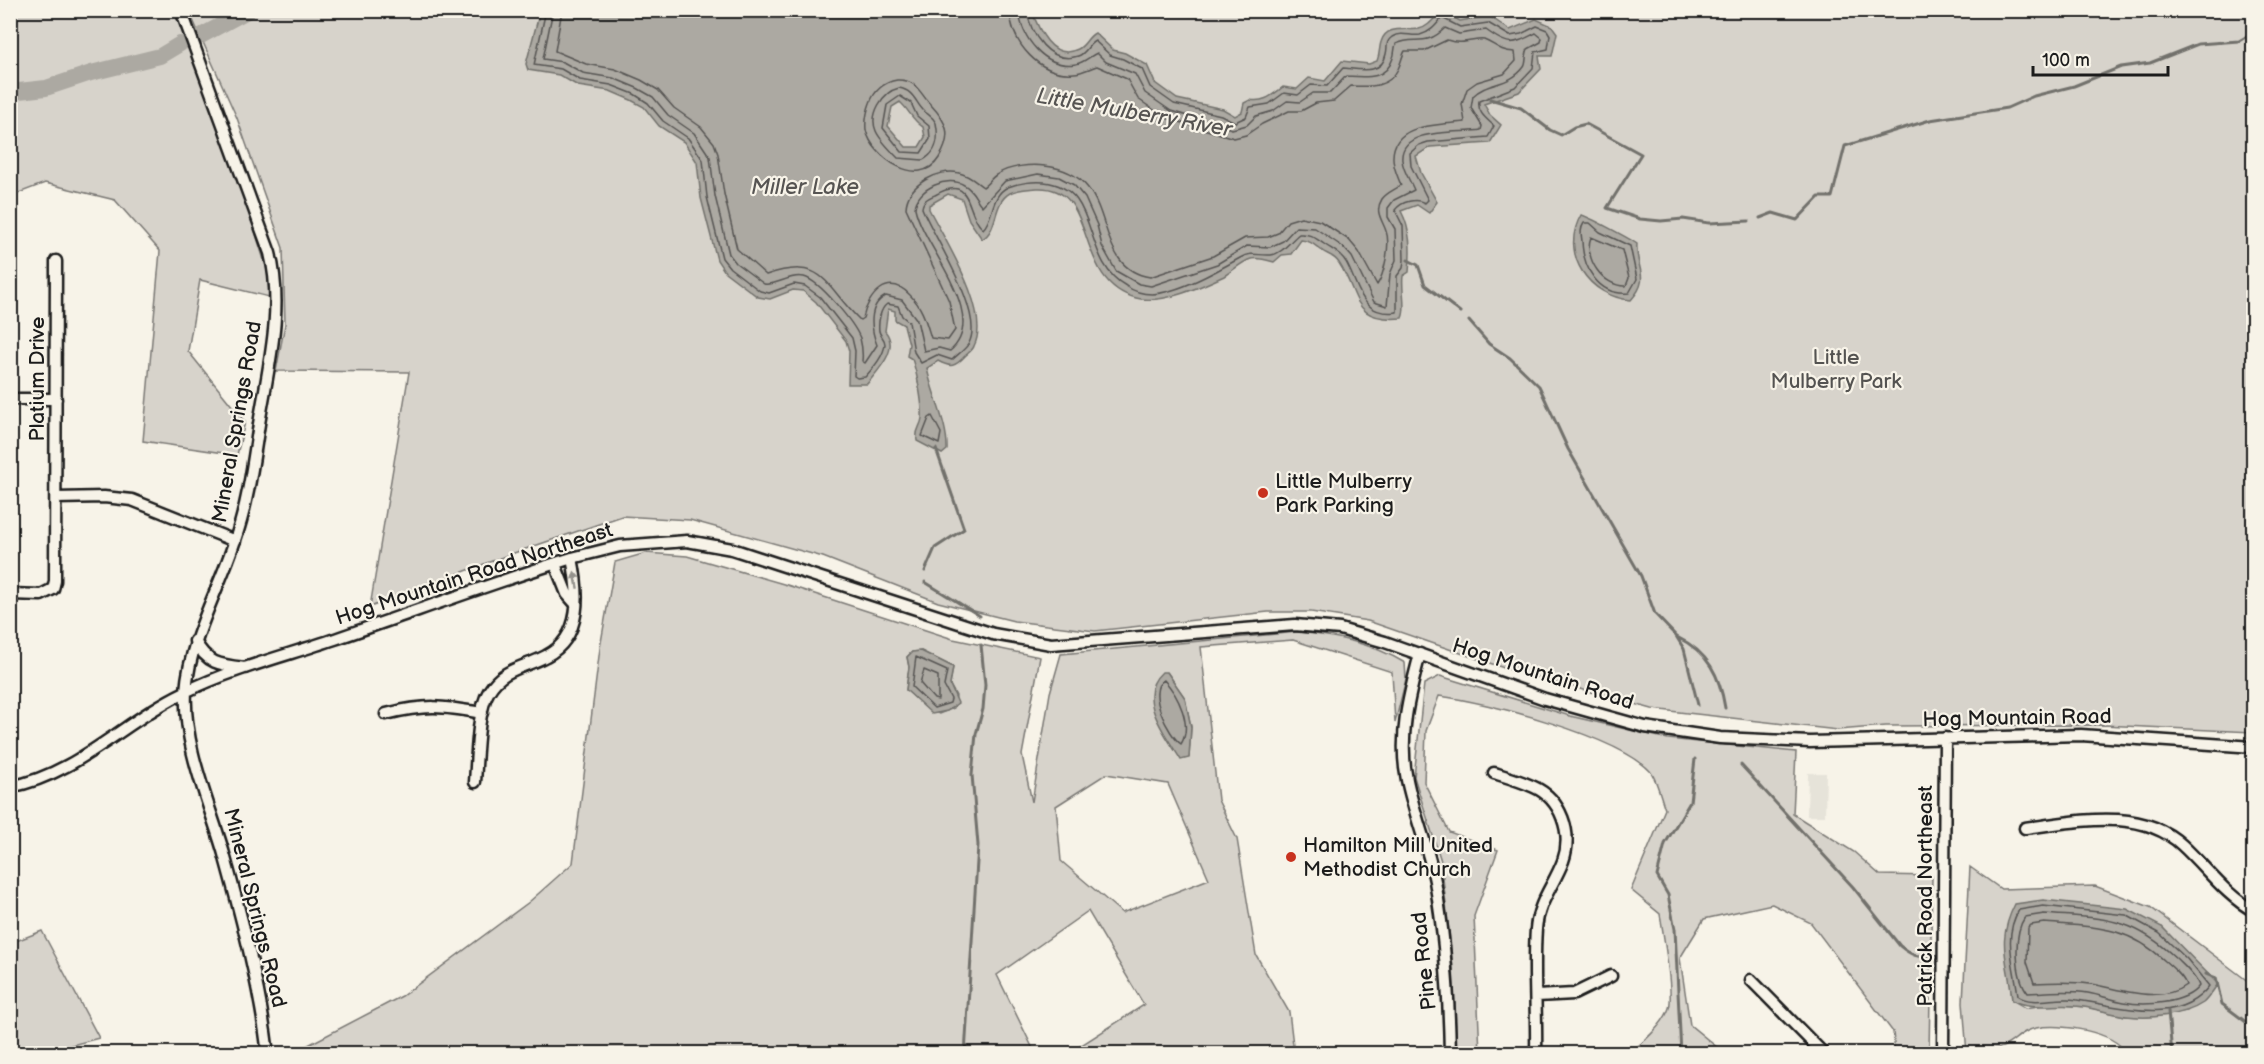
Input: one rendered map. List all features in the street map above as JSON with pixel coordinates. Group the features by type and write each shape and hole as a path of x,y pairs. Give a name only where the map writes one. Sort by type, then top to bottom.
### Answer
{"street":[{"name":"Mineral Springs Road","path":"181,10 270,253 276,279 276,306 265,389 244,511 235,541 195,640 186,691 195,762 224,854 264,1016 268,1053"},
{"name":"Platium Drive","path":"10,594 41,595 53,589 56,572 56,261"},
{"path":"10,399 56,399"},
{"path":"56,498 104,497 132,500 235,541"},
{"name":"Hog Mountain Road Northeast","path":"10,787 43,778 76,762 142,715 186,691 572,558 620,546 687,541 732,549 971,627"},
{"path":"475,782 482,713 488,692 505,672 548,656 566,641 575,623 574,602 578,591 572,558"},
{"path":"555,564 567,594 574,602"},
{"name":"Hog Mountain Road","path":"971,627 993,634 1051,644 1294,625 1340,629 1420,654 1545,699 1646,727 1767,742 2081,735 2253,747"},
{"path":"195,640 204,656 212,663 248,668"},
{"name":"Pine Road","path":"1420,654 1405,721 1404,760 1407,780 1434,879 1445,951 1450,1053"},
{"path":"386,714 421,705 443,706 482,713"},
{"name":"Patrick Road Northeast","path":"1943,1053 1945,738"},
{"path":"1494,773 1536,787 1551,800 1563,816 1568,839 1563,861 1540,906 1536,928 1536,1053"},
{"path":"2025,828 2097,820 2124,820 2152,828 2180,843 2238,902 2253,911"},
{"path":"1537,996 1574,994 1611,976"},
{"path":"1751,980 1824,1053"}],"shaded area":[{"path":"1808,773 1826,773 1825,816 1807,816"}],"green space":[{"path":"11,11 174,11 226,143 268,273 269,297 200,280 188,351 245,422 237,455 143,441 160,251 115,200 45,183 11,196"},
{"name":"Little Mulberry Park","path":"189,11 2253,11 2253,732 2102,725 1886,726 1838,730 1652,709 1504,668 1368,621 1311,612 1268,612 1095,631 1014,621 938,602 823,557 690,520 622,516 508,555 370,607 409,372 276,371 285,324 283,248 237,118"},
{"path":"646,553 687,556 787,585 953,639 1040,657 1022,755 1032,802 1050,693 1061,654 1297,632 1367,645 1405,663 1406,679 1395,723 1392,672 1293,640 1201,647 1218,800 1237,839 1256,955 1289,1012 1294,1053 1069,1053 1144,1005 1088,911 997,975 1035,1053 291,1054 402,996 529,902 573,863 600,648 615,562","holes":["921,651 953,667 950,685 956,696 954,708 939,714 906,690 909,667 907,657 912,652","1167,672 1185,698 1191,727 1189,758","1106,774 1168,784 1209,879 1122,913 1061,861 1056,806"]},
{"path":"1440,676 1570,716 1668,739 1796,752 1793,814 1854,852 1880,875 1932,876 1929,1053 1895,1053 1893,1032 1811,923 1772,904 1704,919 1680,958 1690,1025 1724,1053 1629,1053 1658,1027 1669,1008 1670,1001 1668,962 1660,914 1631,890 1665,809 1657,784 1650,771 1633,758 1581,733 1488,705 1439,696 1426,731 1424,782 1449,832 1498,850 1474,916 1480,1053 1457,1053 1453,967 1441,861 1414,777 1424,684"},
{"path":"1970,867 2001,889 2095,886 2150,907 2253,985 2253,1053 2126,1053 2120,1045 2099,1034 2072,1028 2046,1027 2029,1030 2000,1048 1982,1049 1981,1053 1967,1054 1963,1002","holes":["2162,927 2217,985 2187,1011 2148,1017 2125,1016 2087,1007 2050,1004 2026,1008 2012,1000 2011,991"]},
{"path":"42,931 99,1038 68,1046 70,1053 11,1053 11,943"}],"water":[{"name":"Miller Lake","path":"540,11 1032,11 1042,34 1061,51 1069,52 1078,49 1095,33 1113,50 1125,53 1147,65 1155,83 1177,99 1223,109 1235,116 1242,112 1244,103 1264,99 1283,87 1297,89 1309,78 1325,81 1342,61 1369,64 1377,61 1381,42 1387,33 1423,28 1441,11 1460,21 1489,16 1510,30 1536,19 1552,26 1557,33 1552,56 1539,56 1541,69 1519,92 1484,104 1490,115 1501,125 1490,143 1430,147 1416,156 1421,173 1437,202 1429,213 1417,205 1401,211 1407,225 1410,248 1409,272 1403,276 1402,318 1374,316 1365,311 1337,260 1307,241 1301,240 1291,254 1282,255 1274,262 1251,259 1224,276 1192,290 1169,297 1146,300 1136,298 1116,288 1102,273 1079,217 1070,202 1057,191 1037,188 1010,193 1000,203 991,229 982,239 969,220 962,199 948,194 929,205 972,296 977,314 978,332 973,349 958,362 946,365 938,361 927,368 947,440 947,450 942,454 917,441 922,405 916,372 912,359 907,356 909,344 904,325 895,320 895,311 888,309 885,331 890,345 886,359 867,384 848,384 849,351 846,341 816,302 803,291 793,290 770,299 758,297 725,272 717,260 701,198 697,162 684,142 659,126 644,107 631,100 610,91 578,86 559,75 528,70 526,64","holes":["900,102 923,127 925,137 919,147 906,147 888,126 892,107"]},
{"path":"1581,215 1637,244 1642,279 1641,285 1631,300 1602,291 1582,271 1576,258 1574,244 1575,230"},
{"path":"921,651 953,667 950,685 958,703 947,711 932,714 906,690 909,667 907,657 912,652"},
{"path":"1162,672 1167,672 1185,698 1191,727 1189,758 1181,760 1155,716 1151,693 1154,682"},
{"path":"2043,900 2127,909 2162,927 2218,984 2203,1003 2176,1014 2155,1017 2126,1016 2075,1006 2027,1005 2012,1000 2004,941 2009,918 2015,904"}],"waterway":[{"name":"Little Mulberry River","path":"197,38 249,10"},
{"name":"Little Mulberry River","path":"1760,218 1773,213 1797,220 1819,197 1832,197 1845,146 1930,120 2007,108 2034,96 2074,86 2121,67 2150,63 2198,44 2239,41 2254,32"},
{"name":"Little Mulberry River","path":"10,92 46,88 91,73 160,56 180,44"},
{"name":"Little Mulberry River","path":"1490,99 1521,108 1550,130 1561,135 1574,127 1586,124 1641,154 1607,208 1640,219 1661,221 1683,219 1709,223 1749,221"},
{"path":"1408,260 1418,265 1425,285 1460,312"},
{"path":"1469,321 1489,344 1510,358 1539,386 1568,449 1641,576 1655,614 1676,636 1684,649 1698,705"},
{"path":"925,571 935,548 964,529 936,449"},
{"path":"925,582 980,616"},
{"path":"1677,637 1697,650 1711,666 1720,686 1725,708"},
{"path":"965,1054 978,845 972,775 976,734 983,709 985,685 981,645"},
{"path":"1681,1054 1675,929 1668,895 1657,876 1665,844 1690,802 1695,759"},
{"path":"1741,765 1853,887 1900,946 1915,955 1933,957"},
{"path":"2206,974 2216,978 2222,1004 2254,1028"},
{"path":"2168,1011 2172,1054"}],"place":[{"name":"Little Mulberry Park Parking","path":"1263,493"},
{"name":"Hamilton Mill United Methodist Church","path":"1291,857"}]}
